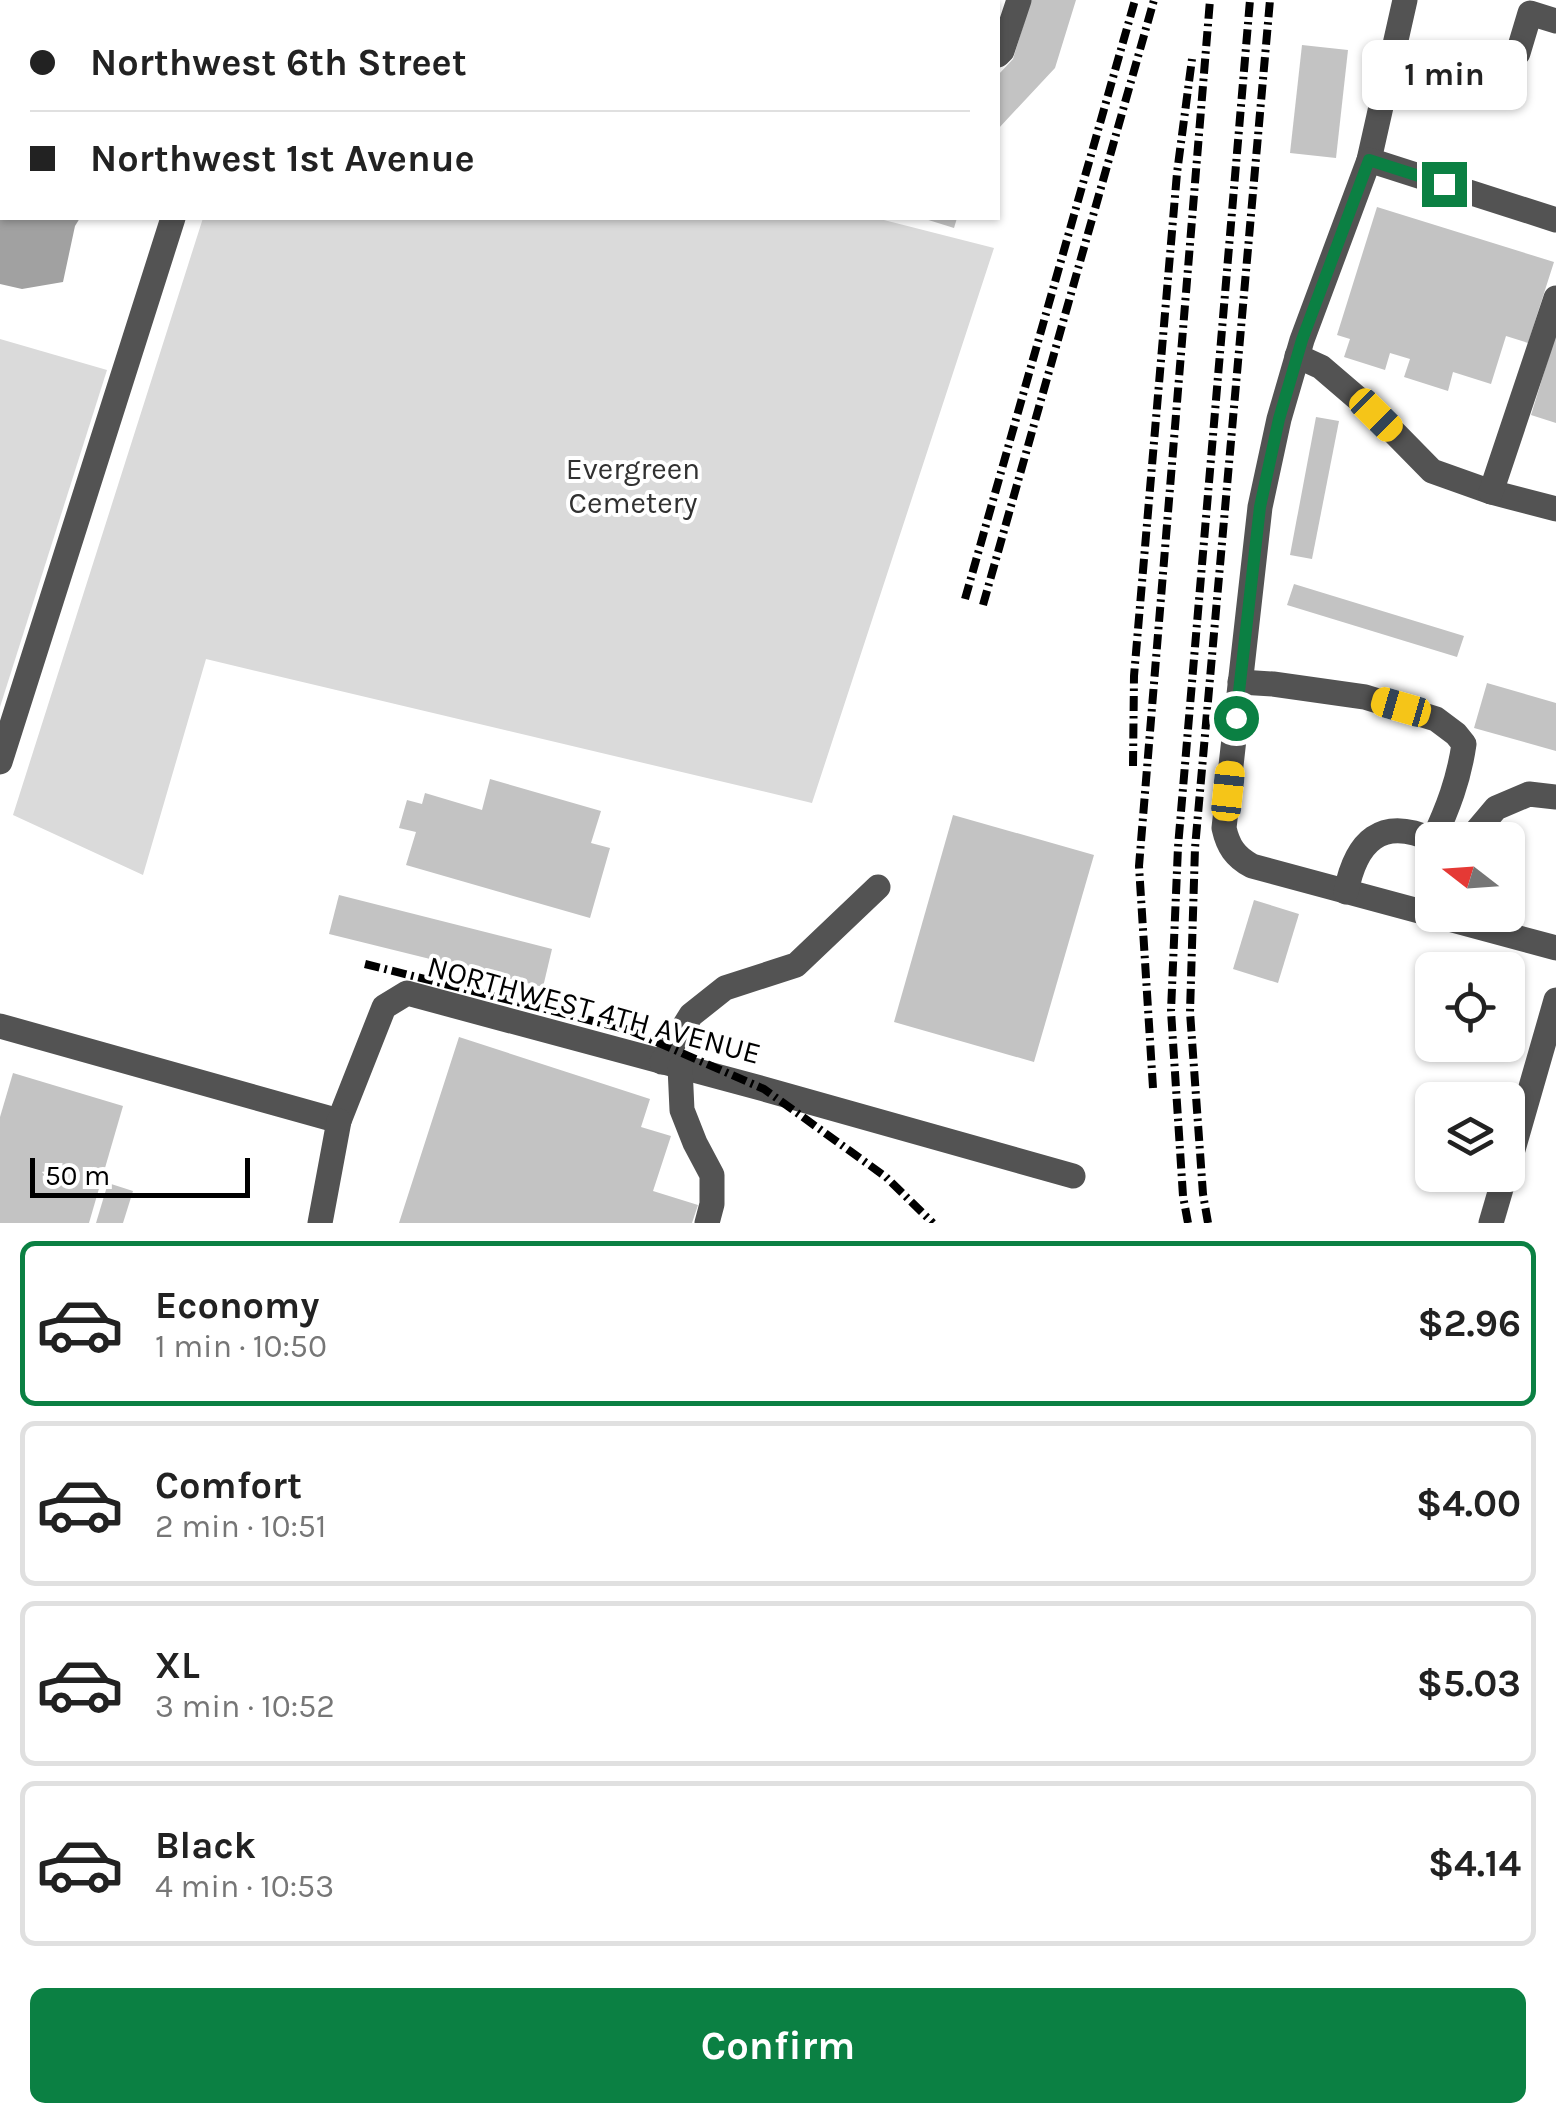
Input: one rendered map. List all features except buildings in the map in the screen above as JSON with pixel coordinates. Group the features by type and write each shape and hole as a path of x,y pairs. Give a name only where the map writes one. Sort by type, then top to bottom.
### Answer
{"street":[{"path":"1000,53 1019,0"},
{"path":"1405,0 1369,160 1296,356 1279,419 1260,507 1224,828 1239,859 1252,866 1415,909"},
{"path":"1392,56 1449,73 1518,53 1530,13 1556,21"},
{"path":"1369,160 1556,220"},
{"path":"0,762 173,220"},
{"path":"1491,492 1556,298"},
{"path":"1296,356 1321,367 1432,472 1556,509"},
{"path":"1240,682 1365,697 1436,718 1464,744 1453,797 1441,822"},
{"path":"1485,822 1496,808 1529,794 1556,797"},
{"path":"1346,892 1350,868 1367,842 1388,830 1415,831"},
{"path":"707,1223 712,1204 712,1175 682,1110 671,1064 691,1014 724,988 796,965 878,888"},
{"path":"1501,932 1556,948"},
{"name":"NORTHWEST 4TH AVENUE","path":"320,1223 339,1120 384,1007 407,993 1073,1176"},
{"path":"1525,1108 1556,1000"},
{"path":"0,1026 339,1120"},
{"path":"1491,1223 1500,1192"}],"green space":[{"name":"Evergreen Cemetery","path":"202,220 884,220 994,248 812,803 206,659 143,875 13,815"},
{"path":"0,339 107,370 0,707"}],"shaded area":[{"path":"0,220 79,220 63,282 22,289 0,284"}],"railway":[{"path":"965,599 1135,0"},
{"path":"983,605 1154,0"},
{"path":"1153,1088 1139,866 1210,0"},
{"path":"1188,1223 1171,1011 1178,847 1250,0"},
{"path":"1208,1223 1190,1012 1195,848 1270,0"},
{"path":"1133,766 1134,676 1177,173 1192,59"},
{"path":"365,964 629,1030 764,1089 886,1177 933,1223"}],"route":[{"path":"1236,718 1260,507 1279,419 1302,340 1369,160 1444,184"}]}
